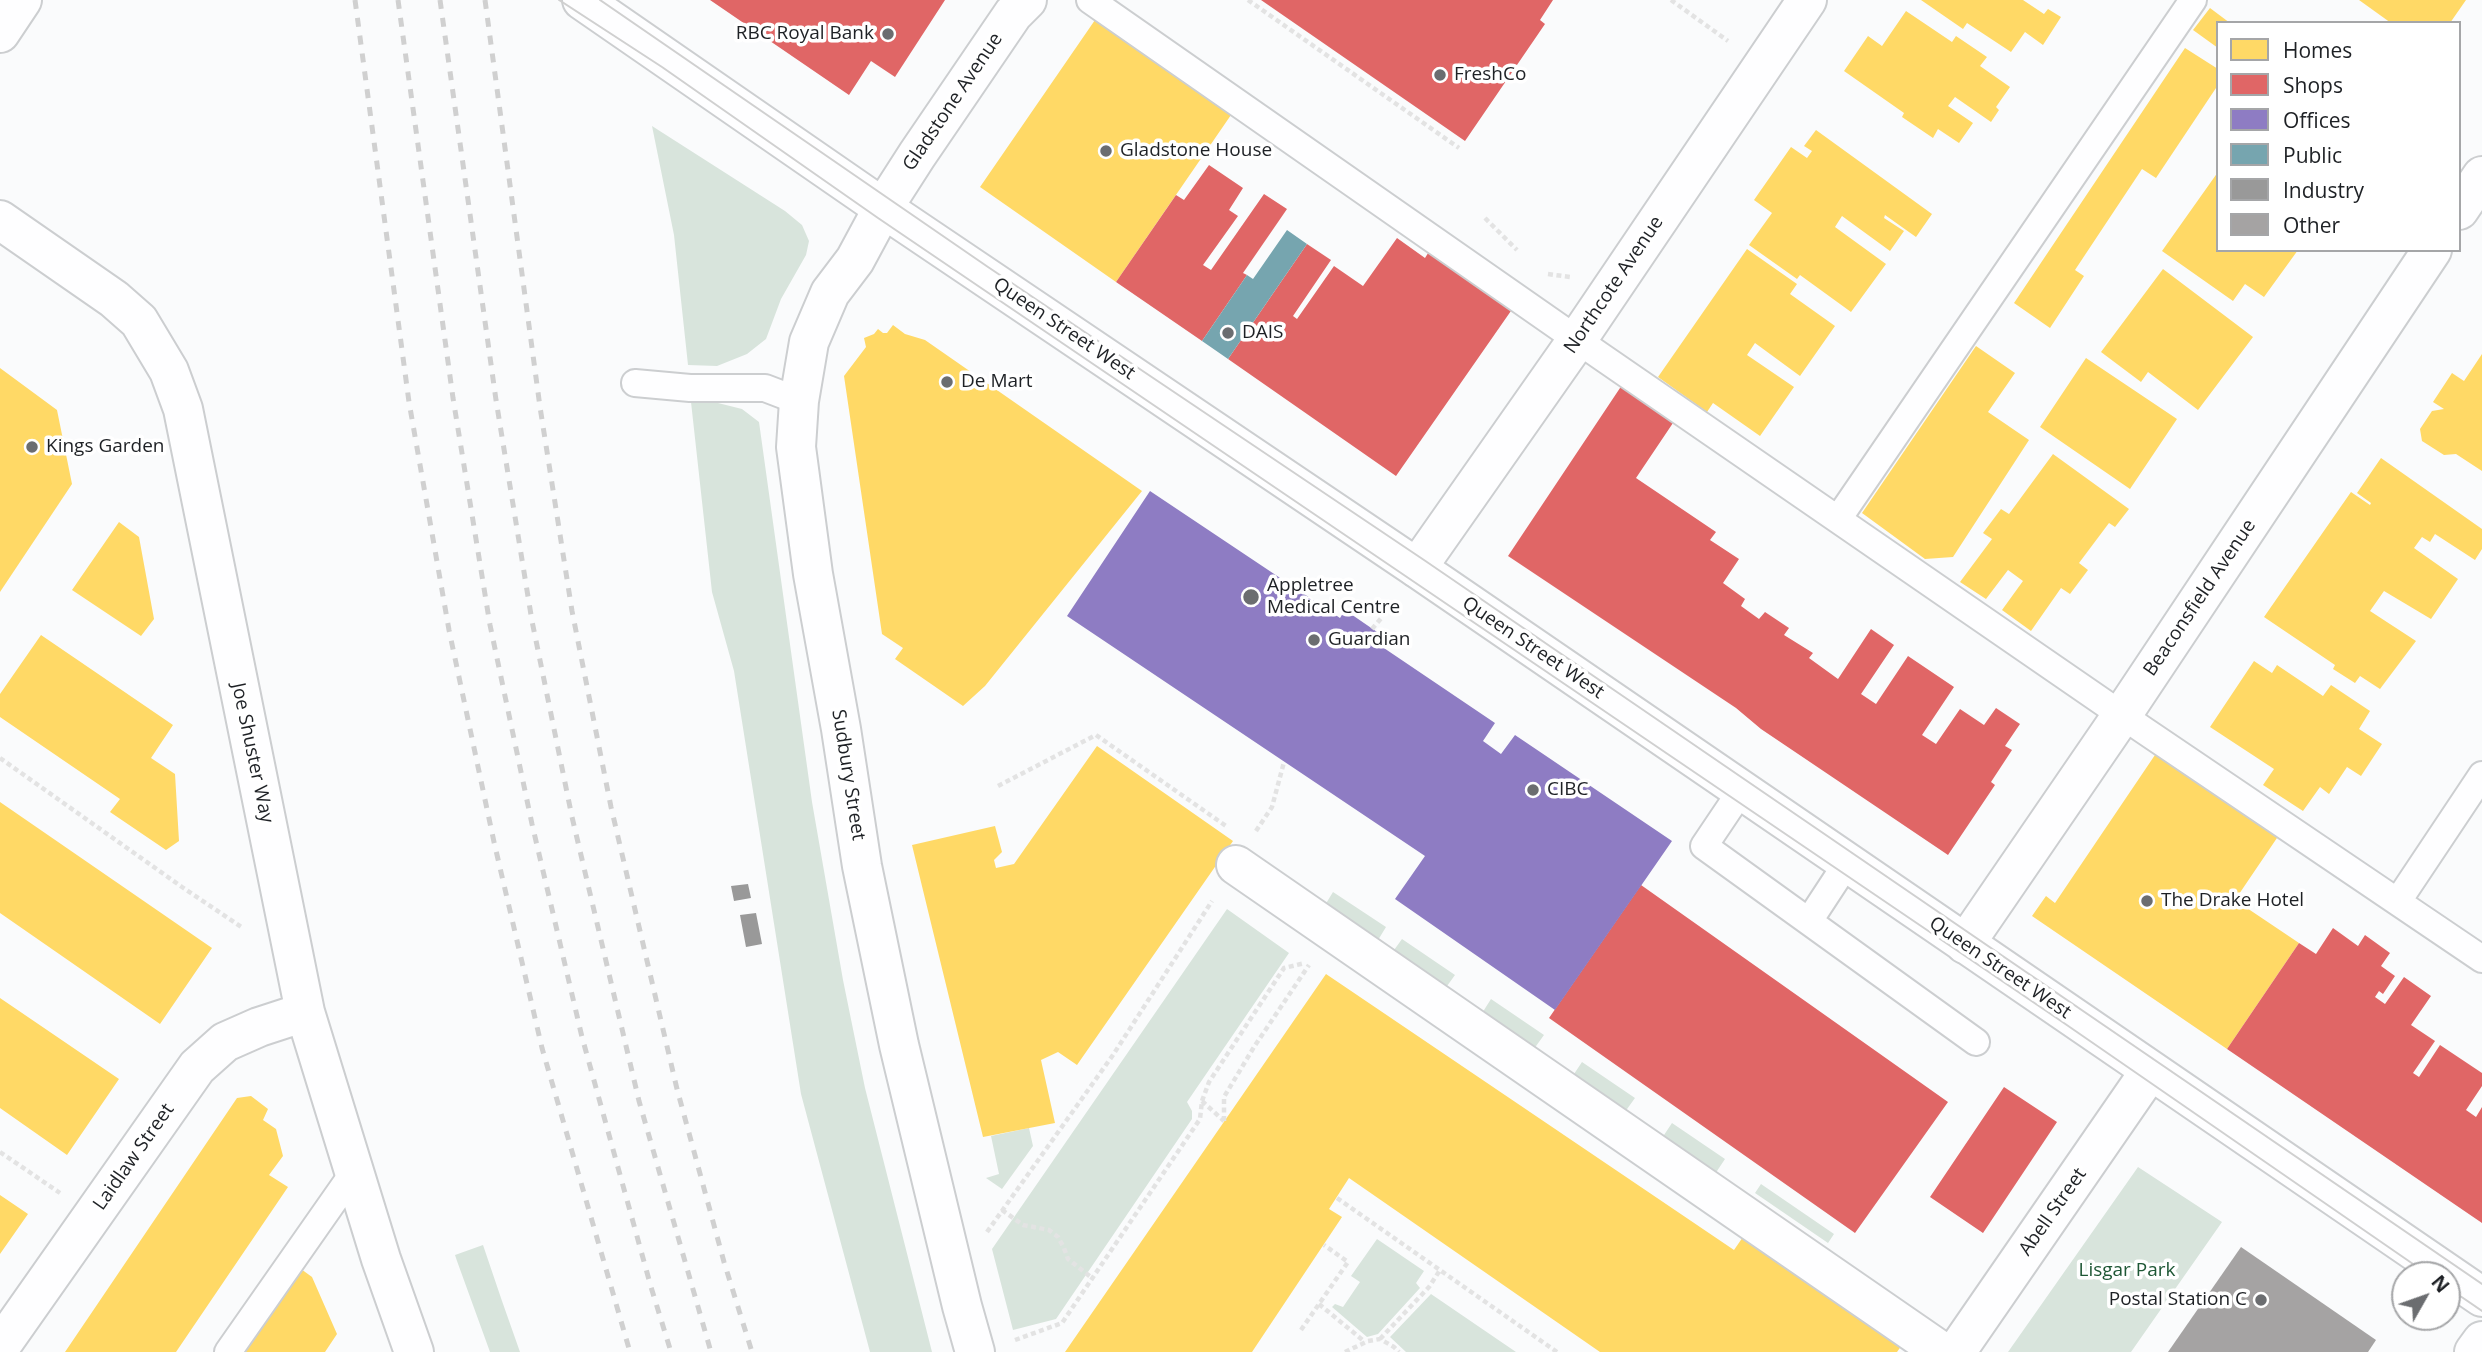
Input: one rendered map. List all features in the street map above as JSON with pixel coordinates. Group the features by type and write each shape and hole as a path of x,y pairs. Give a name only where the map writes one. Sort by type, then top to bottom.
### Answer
{"street":[{"path":"0,33 22,0"},
{"name":"Queen Street West","path":"582,0 2482,1297"},
{"name":"Gladstone Avenue","path":"883,208 1013,14 1027,0"},
{"name":"Northcote Avenue","path":"1418,569 1807,0"},
{"path":"2461,207 2482,176"},
{"name":"Sudbury Street","path":"883,208 855,260 830,293 809,342 799,401 796,447 813,574 862,866 899,1045 962,1306 992,1348"},
{"name":"Joe Shuster Way","path":"0,220 114,299 139,321 169,371 183,408 305,1012 354,1172 414,1352"},
{"name":"Beaconsfield Avenue","path":"1965,944 2122,715 2431,252"},
{"path":"1242,853 1942,1352"},
{"name":"Laidlaw Street","path":"0,1347 197,1067 225,1042 259,1027 305,1012"},
{"name":"Abell Street","path":"1956,1352 2151,1071"},
{"path":"2474,1352 2482,1341"}],"lane":[{"path":"1090,0 1577,340 2482,959"},
{"path":"1838,519 2193,0"},
{"path":"635,383 690,388 765,388 799,401"},
{"path":"2398,901 2482,775"},
{"path":"1741,791 1704,846 1976,1042"},
{"path":"1809,921 1847,863"},
{"path":"228,1352 354,1172"}],"path":[{"path":"1248,0 1460,148"},
{"path":"1671,0 1738,47"},
{"path":"1438,133 1443,125"},
{"path":"1485,218 1521,255"},
{"path":"1543,274 1578,278"},
{"path":"1372,629 1383,615"},
{"path":"998,786 1096,735 1242,853"},
{"path":"0,758 246,930"},
{"path":"980,1241 1113,1055 1272,807 1284,762"},
{"path":"992,1348 1062,1323 1200,1119 1202,1101 1209,1082 1284,968 1312,961 1224,1097 1224,1121 1202,1101"},
{"path":"0,1152 66,1197"},
{"path":"1337,1198 1557,1352"},
{"path":"1002,1210 1023,1225 1049,1230 1058,1237 1068,1259 1093,1278"},
{"path":"1301,1330 1348,1262 1324,1245"},
{"path":"1345,1352 1365,1342 1380,1339 1429,1287 1440,1270"},
{"path":"1319,1304 1365,1342"},
{"path":"1380,1339 1399,1352"}],"green space":[{"path":"652,126 785,211 802,225 809,241 806,255 781,299 766,339 747,354 717,366 688,365 674,235"},
{"path":"691,402 714,402 742,409 759,422 812,802 843,980 865,1088 932,1352 870,1352 801,1094 734,671 712,592"},
{"path":"1333,892 1386,927 1375,945 1322,910"},
{"path":"1227,909 1289,953 1187,1102 1192,1111 1192,1119 1056,1319 1013,1330 992,1249"},
{"path":"1402,939 1455,975 1442,993 1389,957"},
{"path":"1491,999 1544,1035 1531,1053 1479,1018"},
{"path":"1582,1062 1635,1098 1622,1116 1570,1080"},
{"path":"1672,1123 1725,1159 1713,1177 1660,1141"},
{"path":"1029,1128 1033,1146 1002,1189 986,1178 999,1174 991,1136"},
{"name":"Lisgar Park","path":"2138,1167 2222,1222 2131,1352 2008,1352"},
{"path":"1761,1184 1834,1234 1828,1243 1755,1193"},
{"path":"1377,1239 1424,1271 1416,1283 1420,1288 1378,1334 1367,1337 1332,1307 1335,1304 1343,1307 1360,1282 1351,1276"},
{"path":"483,1245 520,1352 490,1352 457,1261 455,1255"},
{"path":"1431,1294 1516,1352 1406,1352 1390,1337"}],"building: Homes":[{"path":"1921,0 2023,0 2044,14 2048,9 2061,17 2043,45 2025,32 2011,52 1967,23 1963,29"},
{"path":"2359,0 2466,0 2451,21 2388,21"},
{"path":"2210,8 2227,21 2216,21 2216,47 2193,30"},
{"path":"1906,11 1952,42 1956,36 1987,57 1980,66 2010,87 1996,107 1999,110 1991,122 1955,97 1948,106 1973,123 1959,143 1938,129 1933,138 1902,117 1904,113 1844,71 1868,36 1882,46"},
{"name":"Gladstone House","path":"1095,20 1231,115 1116,282 980,187"},
{"path":"2185,48 2216,68 2216,88 2156,178 2142,169 2075,270 2084,276 2050,328 2014,303"},
{"path":"1816,130 1932,214 1916,237 1885,215 1884,218 1904,231 1890,251 1842,216 1835,227 1886,264 1851,312 1800,275 1797,279 1749,245 1772,213 1754,200 1791,147 1807,158 1812,151 1804,146"},
{"path":"2216,175 2216,252 2297,252 2264,297 2245,284 2233,301 2162,251"},
{"path":"1747,249 1797,284 1790,294 1835,326 1800,376 1755,343 1747,355 1794,387 1760,436 1713,403 1707,412 1658,377"},
{"path":"2163,269 2253,337 2198,410 2148,372 2141,382 2101,352"},
{"path":"893,325 905,334 925,340 1142,491 985,686 963,706 895,659 903,648 882,634 844,376 866,347 864,338 878,329 887,333"},
{"path":"1976,346 2015,373 1988,412 2029,440 1953,557 1925,559 1862,513"},
{"path":"2482,354 2482,471 2456,454 2444,455 2422,441 2420,429 2432,411 2444,409 2433,402 2452,373 2464,381"},
{"path":"2086,358 2177,419 2130,489 2040,427"},
{"name":"Kings Garden","path":"0,368 57,410 72,484 0,592"},
{"path":"2053,454 2129,509 2115,527 2109,523 2079,563 2088,570 2070,594 2061,588 2031,631 2002,610 2023,581 2008,570 1986,599 1960,582 1992,539 1983,533 2001,509 2009,514"},
{"path":"2381,458 2482,529 2482,549 2475,560 2435,534 2430,542 2422,537 2414,548 2458,579 2431,619 2384,591 2370,611 2416,641 2380,689 2360,676 2355,683 2333,669 2335,665 2264,617 2351,492 2370,505 2371,503 2357,493"},
{"path":"119,522 139,537 154,619 141,636 72,590"},
{"path":"41,635 173,725 151,758 175,774 179,841 166,850 110,812 120,799 0,717 0,694"},
{"path":"2254,661 2272,673 2277,665 2323,696 2331,685 2370,711 2359,729 2382,744 2361,776 2347,767 2329,794 2320,787 2303,811 2263,785 2274,769 2210,727"},
{"path":"1097,746 1233,841 1077,1065 1058,1052 1041,1060 1055,1123 983,1137 912,845 995,826 1002,852 994,860 996,868 1014,864"},
{"name":"The Drake Hotel","path":"2157,752 2279,835 2235,900 2299,943 2227,1049 2032,916 2046,896 2055,903"},
{"path":"0,802 212,948 160,1024 0,913"},
{"path":"1326,974 1734,1250 1745,1234 1904,1342 1897,1352 1600,1352 1349,1178 1329,1209 1342,1217 1252,1352 1065,1352"},
{"path":"0,998 119,1079 67,1155 0,1108"},
{"path":"251,1096 268,1109 263,1120 276,1129 283,1156 269,1175 288,1187 176,1352 65,1352 237,1098"},
{"path":"0,1195 28,1214 0,1254"},
{"path":"301,1269 312,1277 337,1334 325,1352 245,1352"}],"building: Shops":[{"path":"710,0 945,0 895,77 871,61 849,95"},
{"name":"FreshCo","path":"1261,0 1553,0 1540,20 1545,24 1465,141"},
{"path":"1209,165 1243,188 1229,210 1238,216 1203,265 1211,270 1264,194 1287,209 1243,273 1247,275 1202,341 1116,282 1176,195 1184,200"},
{"path":"1397,238 1425,258 1430,250 1513,308 1396,476 1228,359 1307,244 1331,260 1293,316 1297,319 1334,266 1363,286"},
{"path":"1622,385 1675,420 1636,478 1716,532 1710,540 1739,559 1723,583 1745,599 1741,606 1759,619 1765,612 1789,628 1784,635 1813,653 1809,658 1838,679 1871,629 1894,645 1861,694 1876,704 1908,656 1954,687 1922,735 1936,744 1960,709 1984,725 1996,708 2020,724 2005,746 2012,750 1991,782 1995,785 1948,855 1761,729 1736,708 1508,556"},
{"path":"1641,885 1948,1102 1855,1233 1549,1018"},
{"path":"2333,928 2358,946 2365,935 2390,953 2381,966 2395,976 2383,994 2379,991 2375,997 2385,1004 2404,977 2431,996 2411,1025 2435,1041 2413,1073 2419,1077 2440,1045 2482,1073 2482,1086 2466,1110 2476,1117 2482,1107 2482,1223 2227,1049 2299,943 2316,954"},
{"path":"2004,1087 2057,1122 1983,1233 1930,1197"}],"building: Offices":[{"path":"1150,491 1340,618 1345,610 1380,634 1375,642 1495,723 1483,741 1501,754 1515,735 1672,841 1555,1010 1395,899 1425,856 1067,616"}],"building: Public":[{"path":"1287,230 1307,244 1228,359 1202,341 1247,275 1253,279"}],"building: Industry":[{"path":"748,884 751,898 734,901 731,886"},
{"path":"756,913 762,944 746,947 740,915"}],"building: Other":[{"name":"Postal Station C","path":"2241,1247 2376,1340 2368,1352 2168,1352"}],"tram line":[{"path":"559,0 662,67 878,218 2061,1021 2409,1261"},
{"path":"600,0 2482,1284"},
{"path":"2461,1297 2482,1311"}],"railway":[{"path":"355,0 409,402 449,630 494,842 542,1048 630,1352"},
{"path":"398,0 453,398 490,625 532,824 582,1037 671,1352"},
{"path":"440,0 496,400 532,621 572,817 639,1101 711,1352"},
{"path":"485,0 540,407 572,611 611,807 677,1089 724,1262 752,1352"}],"place":[{"name":"RBC Royal Bank","path":"888,34"},
{"name":"FreshCo","path":"1440,75"},
{"name":"Gladstone House","path":"1106,151"},
{"name":"DAIS","path":"1228,333"},
{"name":"De Mart","path":"947,382"},
{"name":"Kings Garden","path":"32,447"},
{"name":"Appletree Medical Centre","path":"1251,597"},
{"name":"Guardian","path":"1314,640"},
{"name":"CIBC","path":"1533,790"},
{"name":"The Drake Hotel","path":"2147,901"},
{"name":"Postal Station C","path":"2261,1300"}]}
